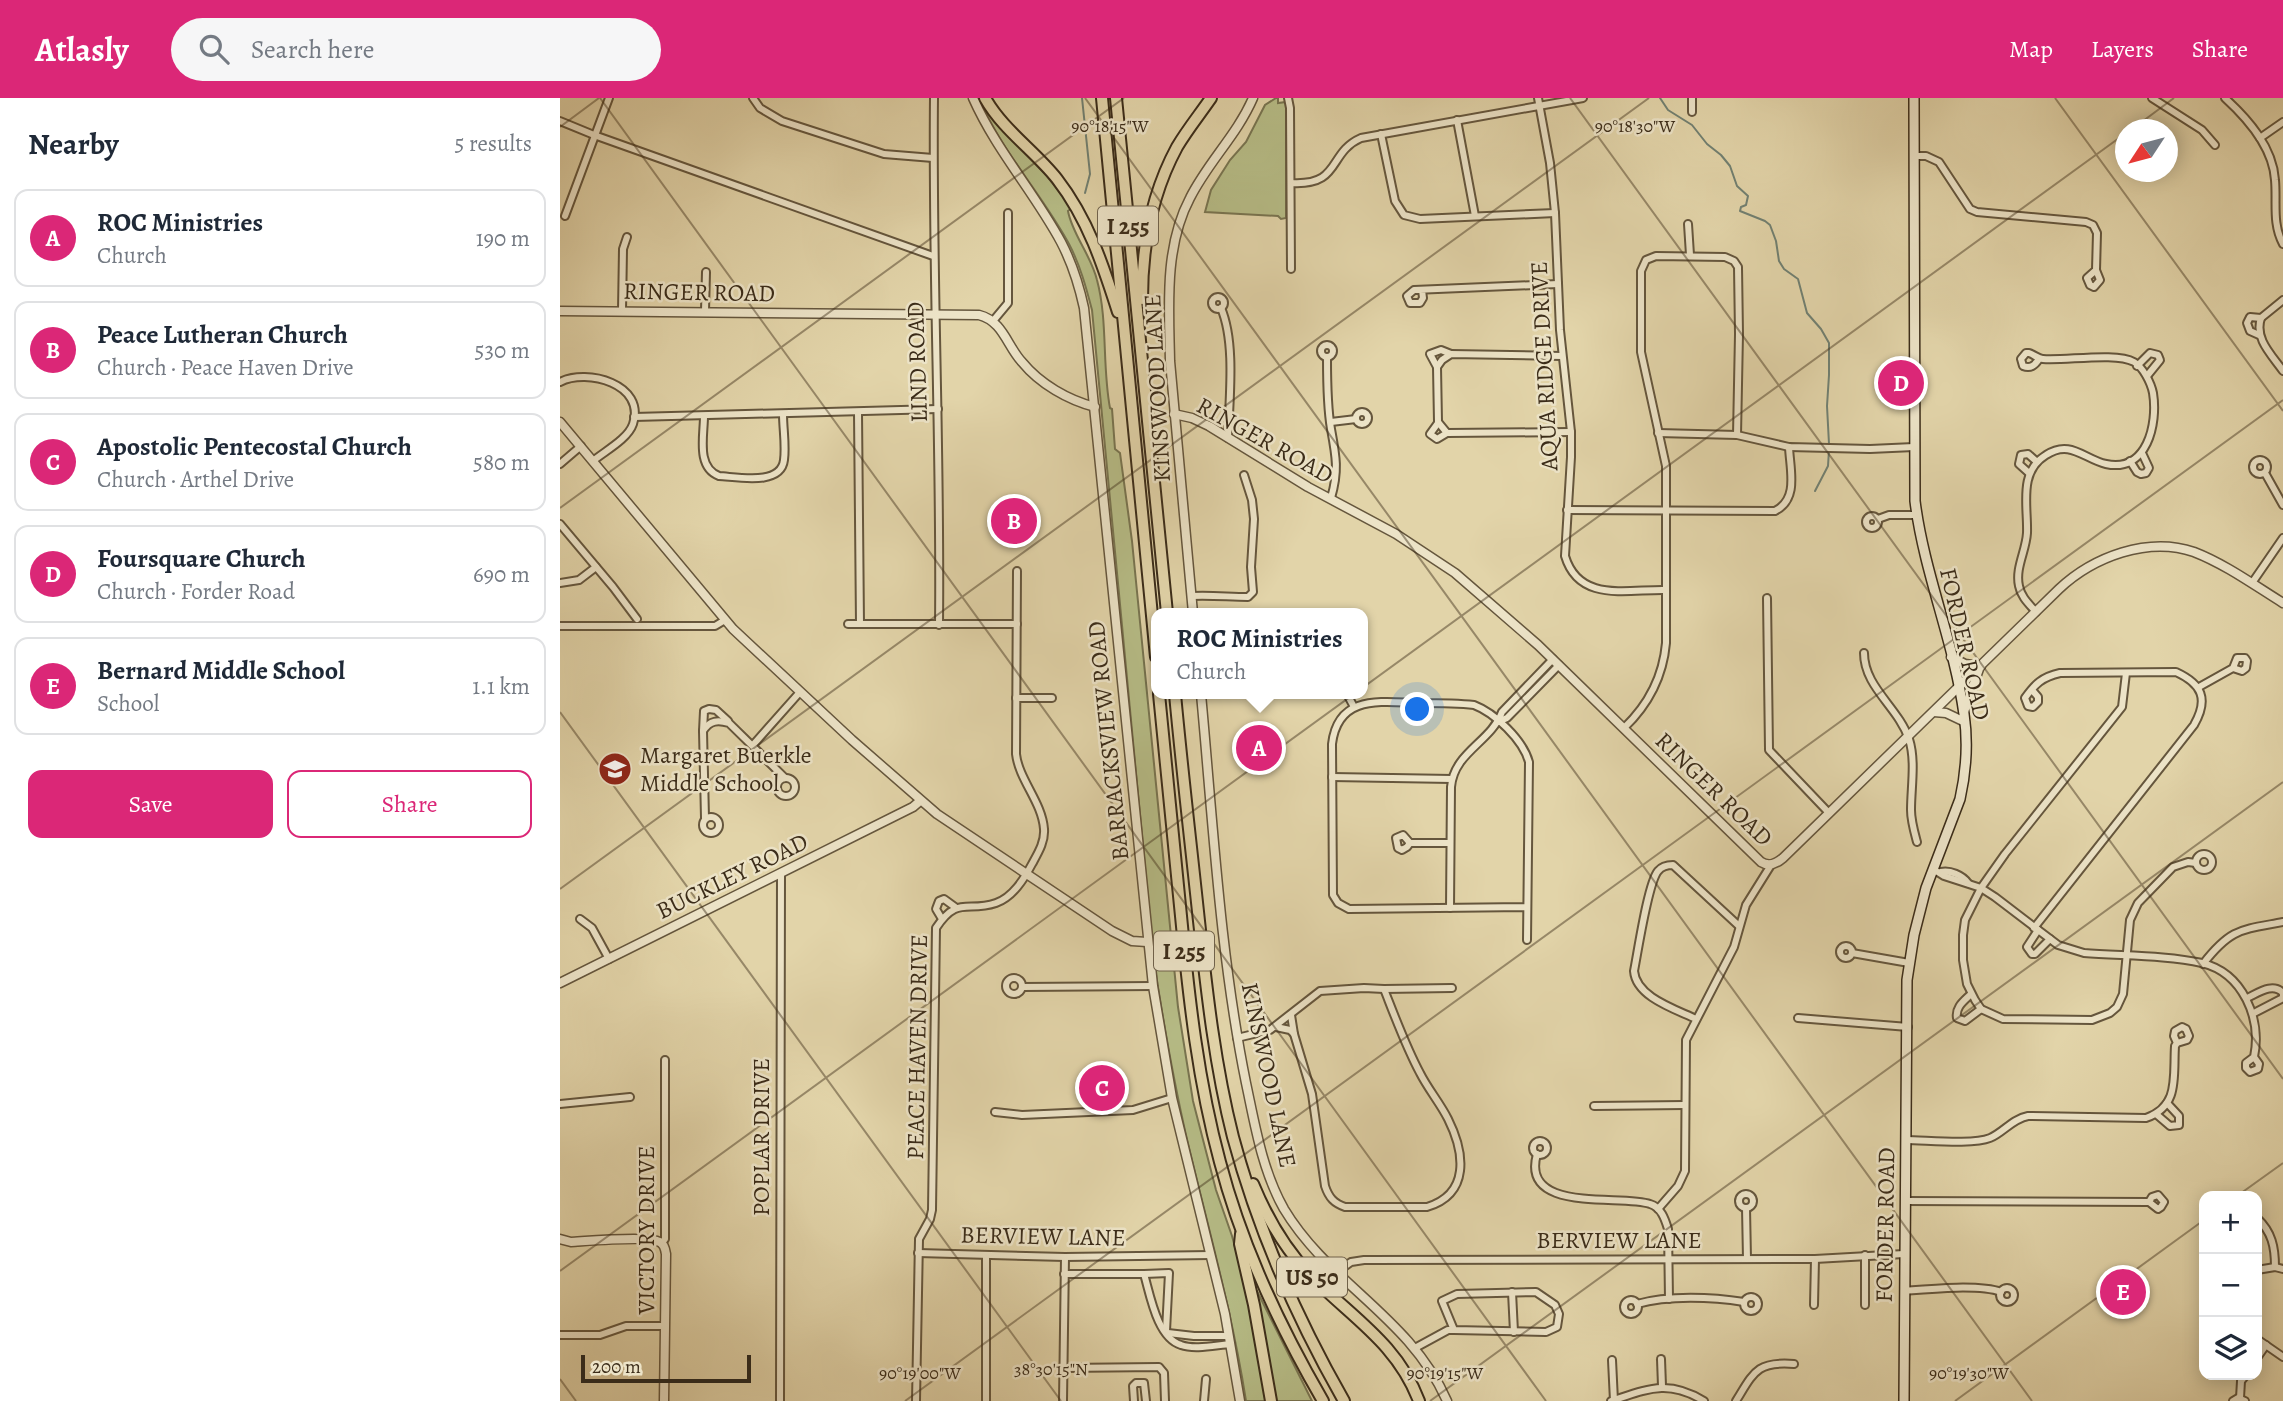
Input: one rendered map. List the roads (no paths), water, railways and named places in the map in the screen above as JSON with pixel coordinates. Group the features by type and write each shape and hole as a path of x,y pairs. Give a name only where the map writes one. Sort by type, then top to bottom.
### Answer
{"highway":[{"path":"985,98 1003,123 1056,178 1081,215 1099,254 1124,333"},
{"name":"I 255","path":"1102,98 1151,608"},
{"name":"I 255","path":"1116,98 1167,608"},
{"path":"1142,354 1143,260 1153,205 1177,148 1211,98"},
{"name":"I 255","path":"1160,699 1195,1043 1220,1164 1241,1227 1284,1329 1323,1401"},
{"name":"I 255","path":"1176,699 1210,1013 1221,1084 1250,1194 1279,1271 1309,1337 1343,1401"},
{"name":"US 50","path":"1233,1134 1267,1216 1283,1241 1310,1275 1373,1331 1391,1351 1419,1401"},
{"name":"US 50","path":"1241,1227 1240,1244 1271,1401"}],"main road":[{"name":"FORDER ROAD","path":"1904,1401 1909,963 1918,917 1937,871 1960,799 1965,767 1965,717 1916,515 1914,98"}],"street":[{"path":"565,216 609,98"},
{"path":"753,98 760,108 782,121 884,154 933,158"},
{"name":"LIND ROAD","path":"933,98 939,625"},
{"name":"BARRACKSVIEW ROAD","path":"973,98 988,128 1049,222 1068,257 1084,308 1153,986 1172,1098 1211,1255 1240,1401"},
{"name":"KINSWOOD LANE","path":"1193,608 1174,414 1169,321 1172,253 1179,223 1200,181 1240,125 1253,98"},
{"path":"1288,98 1292,269"},
{"path":"1291,183 1308,184 1317,181 1333,168 1351,142 1361,138 1539,102 1583,98"},
{"path":"1692,98 1692,112"},
{"path":"2152,98 2180,114 2215,145"},
{"path":"2225,98 2260,138 2271,161 2279,196 2276,228 2283,244"},
{"name":"AQUA RIDGE DRIVE","path":"1539,102 1550,163 1555,213 1562,356 1571,432 1565,556 1575,578 1596,589 1666,590"},
{"path":"1457,120 1475,216"},
{"path":"560,121 933,256"},
{"path":"2260,138 2283,122"},
{"path":"1381,134 1395,201 1404,215 1420,219 1555,213"},
{"path":"1914,156 1926,156 1938,162 1970,209 1977,212 2087,222 2093,225 2098,233 2095,270"},
{"path":"1007,214 1008,303 993,321 1017,356 1032,372 1067,396 1095,407"},
{"path":"1688,223 1689,255"},
{"path":"622,311 623,248 627,237"},
{"path":"1624,728 1651,695 1661,669 1666,643 1666,466 1641,352 1641,271 1646,260 1656,256 1689,255 1725,257 1734,261 1739,274 1737,435"},
{"path":"705,311 706,272"},
{"path":"1422,290 1558,284"},
{"path":"2259,335 2261,318 2283,299"},
{"path":"1221,308 1228,328 1230,349 1228,438"},
{"name":"RINGER ROAD","path":"560,311 972,314 993,321"},
{"path":"2261,318 2250,317 2246,323 2250,331 2259,335 2283,371"},
{"path":"1562,356 1451,354 1441,350 1430,354 1437,367 1438,423 1430,434 1437,439 1447,433 1571,432"},
{"path":"2137,366 2150,353 2158,355 2158,365 2147,376"},
{"path":"1437,367 1451,354"},
{"path":"1327,358 1337,479 1331,498"},
{"path":"2036,612 2020,592 2017,576 2027,534 2025,503 2029,473 2047,454 2066,449 2076,450 2104,464 2130,461 2142,453 2150,440 2153,415 2153,393 2147,376 2134,362 2108,358 2039,359"},
{"path":"560,383 569,379 594,378 606,381 629,394 633,402 634,417 627,433 593,461"},
{"path":"634,417 938,409"},
{"path":"858,413 860,624"},
{"path":"704,416 705,463 712,474 767,478 781,469 784,461 783,414"},
{"name":"RINGER ROAD","path":"1174,414 1192,418 1228,438 1442,563 1511,620 1761,862 1771,865 1779,861 2074,575 2094,563 2121,553 2150,548 2178,548 2194,552 2283,603"},
{"path":"1331,422 1356,419"},
{"path":"560,422 725,620 920,801 971,838 1120,935 1132,941 1147,942"},
{"path":"1438,423 1447,433"},
{"path":"1658,433 1737,435 1789,447 1914,447"},
{"path":"560,464 581,446"},
{"path":"1567,510 1768,511 1783,507 1791,493 1789,447"},
{"path":"2130,461 2141,474 2146,472 2148,463 2142,453"},
{"path":"2029,473 2019,464 2021,455 2028,454 2037,462"},
{"path":"2264,473 2283,505"},
{"path":"1192,596 1248,597 1253,592 1251,557 1254,519 1252,500 1244,475"},
{"path":"1878,519 1889,515 1916,515"},
{"path":"560,524 637,619"},
{"path":"2252,583 2283,538"},
{"path":"560,583 579,580 596,567"},
{"name":"PEACE HAVEN DRIVE","path":"916,1401 919,1239 932,1210 936,928 955,907 998,903 1014,891 1042,846 1044,828 1038,807 1017,765 1017,571"},
{"path":"1767,598 1769,750 1829,813"},
{"path":"560,626 715,626 725,620"},
{"path":"848,624 1017,624"},
{"path":"1864,653 1867,673 1901,722 1912,751 1912,821 1917,842"},
{"path":"1934,712 1965,717 1980,666 1965,664 1951,657"},
{"path":"1450,908 1452,779 1464,757 1498,722 1502,712 1556,662"},
{"path":"2199,687 2233,668"},
{"path":"2032,691 2038,681 2060,673 2176,672 2190,678 2199,687 2202,701 2201,713 2194,725 2036,929 2027,947 2035,954 2050,939"},
{"path":"2126,673 2122,707 2005,854 1981,888 1965,920 1963,960 1971,994 1981,1009 2003,1019 2097,1019 2110,1013 2121,1001 2130,920 2138,903 2173,867 2188,862 2196,863"},
{"path":"754,745 800,692"},
{"path":"1016,698 1052,698"},
{"name":"KINSWOOD LANE","path":"1200,699 1230,997 1257,1135 1274,1187 1283,1207 1302,1236 1317,1254 1388,1318 1415,1348 1447,1401"},
{"path":"1350,699 1354,707"},
{"path":"1527,907 1349,909 1338,903 1334,895 1332,744 1335,726 1345,714 1354,707 1373,702 1465,704 1485,710 1524,746 1529,762 1527,940"},
{"path":"705,818 704,711 716,710 785,778"},
{"path":"705,728 718,720 729,723"},
{"path":"1332,777 1452,779"},
{"name":"BUCKLEY ROAD","path":"560,984 913,807 920,801"},
{"path":"1410,843 1450,843"},
{"path":"1696,1019 1650,996 1634,978 1652,885 1658,871 1662,867 1673,865 1739,926"},
{"path":"1658,1209 1678,1186 1685,1171 1686,1040 1734,947 1752,893 1771,865"},
{"path":"1937,871 1981,888 2050,939 2070,950 2203,964 2224,974 2246,998 2253,1013 2255,1057"},
{"name":"POPLAR DRIVE","path":"780,1401 781,873"},
{"path":"942,919 936,909 940,901 944,899 955,907"},
{"path":"580,919 592,928 609,959"},
{"path":"2203,964 2217,945 2229,935 2283,922"},
{"path":"1852,953 1909,963"},
{"path":"1022,987 1153,986"},
{"path":"2246,998 2273,987 2279,988 2283,993 2283,998 2253,1013"},
{"path":"1237,1038 1276,1027 1320,991 1452,988"},
{"path":"1291,1015 1294,1034 1311,1087 1325,1186 1329,1197 1345,1207 1415,1208 1440,1203 1449,1197 1458,1185 1459,1148 1448,1119 1417,1067 1384,989"},
{"path":"1971,994 1958,1007 1957,1018 1965,1021 1981,1009"},
{"path":"1798,1018 1908,1027"},
{"path":"1276,1027 1290,1030 1294,1034"},
{"path":"1906,1140 1983,1140 1997,1134 2016,1119 2028,1116 2146,1118 2156,1114 2167,1102 2173,1088 2177,1043"},
{"name":"VICTORY DRIVE","path":"664,1401 666,1254 662,1243 665,1239 666,1217 665,1060"},
{"path":"560,1104 631,1097"},
{"path":"995,1112 1022,1115 1133,1110 1172,1098"},
{"path":"2156,1114 2170,1126 2179,1125 2179,1116 2167,1102"},
{"path":"1594,1106 1685,1105"},
{"path":"1537,1154 1535,1169 1538,1178 1557,1193 1584,1200 1626,1200 1651,1204 1658,1209 1666,1219 1668,1229 1669,1299"},
{"path":"1905,1201 2149,1202"},
{"path":"1746,1208 1747,1259"},
{"path":"2262,1225 2272,1237 2275,1267"},
{"path":"560,1240 571,1242 647,1239 662,1243"},
{"name":"BERVIEW LANE","path":"918,1253 1211,1255"},
{"name":"BERVIEW LANE","path":"1337,1272 1351,1262 1364,1260 1815,1259 1904,1254"},
{"path":"986,1255 986,1401"},
{"path":"1865,1255 1866,1305"},
{"path":"1063,1401 1065,1256"},
{"path":"1814,1306 1815,1259"},
{"path":"2262,1269 2283,1269"},
{"path":"1063,1273 1170,1273 1166,1333"},
{"path":"1144,1274 1158,1321 1166,1333"},
{"path":"1904,1291 1944,1289 2001,1292"},
{"path":"1512,1292 1514,1332"},
{"path":"1415,1348 1448,1330 1546,1332 1557,1327 1559,1319 1555,1305 1536,1292 1457,1294 1442,1301 1454,1330"},
{"path":"1637,1304 1669,1299 1721,1298 1744,1302"},
{"path":"560,1335 600,1335 626,1326 665,1326"},
{"path":"1166,1333 1230,1340"},
{"path":"2262,1343 2283,1357"},
{"path":"2262,1352 2266,1346"},
{"path":"1661,1359 1662,1386"},
{"path":"1612,1360 1616,1400 1662,1386 1693,1394 1704,1401"},
{"path":"1736,1401 1761,1366 1794,1364"},
{"path":"1063,1368 1159,1367 1164,1373 1165,1401"},
{"path":"1204,1401 1206,1379"},
{"path":"2240,1400 2242,1380"},
{"path":"1134,1401 1133,1385 1136,1383 1143,1383 1145,1386 1146,1401"}],"waterway":[{"path":"1082,98 1090,174 1085,193"},
{"path":"1660,98 1668,110 1692,125 1730,166 1737,186 1748,196 1746,205 1741,207 1740,211 1770,225 1779,261 1784,269 1798,279 1807,313 1829,343 1829,444"},
{"path":"1815,491 1828,466 1829,450"}],"place":[{"name":"Foursquare Church","path":"1901,383"},
{"name":"Peace Lutheran Church","path":"1014,521"},
{"name":"ROC Ministries","path":"1259,748"},
{"name":"Margaret Buerkle Middle School","path":"615,769"},
{"name":"Apostolic Pentecostal Church","path":"1102,1088"},
{"name":"Bernard Middle School","path":"2123,1292"}]}
